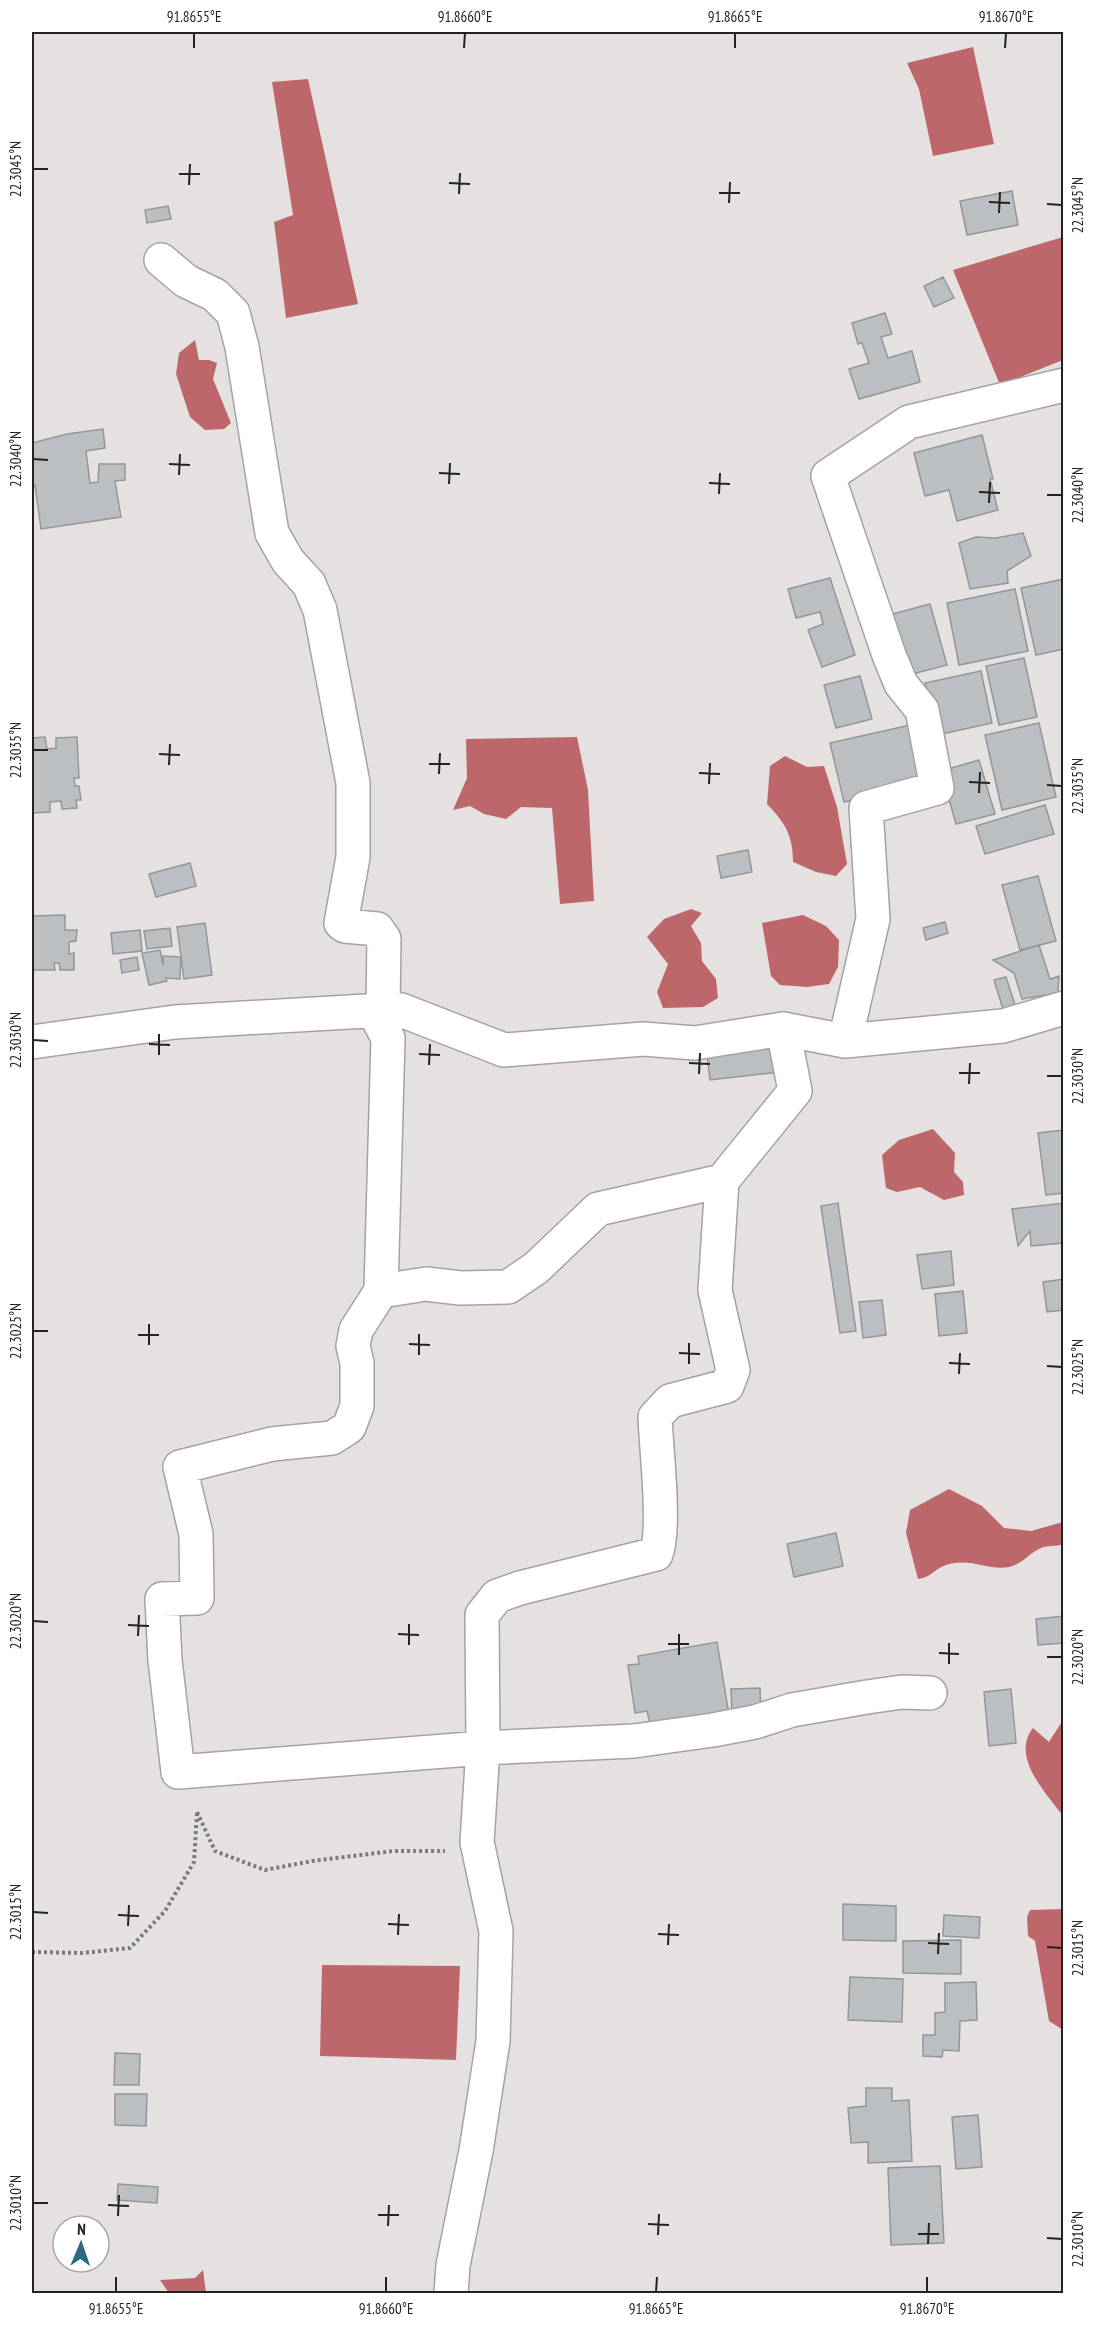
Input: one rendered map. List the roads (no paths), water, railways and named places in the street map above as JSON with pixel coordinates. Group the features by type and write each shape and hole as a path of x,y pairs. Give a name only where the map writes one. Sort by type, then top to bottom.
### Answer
{"street":[{"path":"160,260 186,282 215,295 233,313 242,347 272,533 288,561 309,584 320,610 353,783 353,857 341,923 345,926 377,929 384,939 378,1010 388,1038 381,1291 356,1330 353,1346 357,1363 357,1406 349,1427 332,1438 272,1444 180,1467 196,1534 197,1598 162,1599 165,1660 178,1772 483,1748 634,1741 755,1722 792,1710 867,1696 902,1692 930,1694"},
{"path":"846,1041 873,919 866,808 937,788 922,710 901,684 889,655 828,476 909,422 1064,384"},
{"path":"32,1042 174,1022 378,1010 401,1010 504,1050 643,1039 694,1042 783,1029 846,1041 1003,1026 1064,1008"},
{"path":"451,2294 493,2041 496,1931 477,1842 483,1748 482,1615 497,1596 520,1588 656,1554 660,1545 661,1524 655,1417 670,1401 727,1386 733,1370 715,1290 722,1181 795,1091 783,1029"},
{"path":"381,1291 426,1284 460,1288 508,1287 536,1268 598,1209 722,1181"}]}
